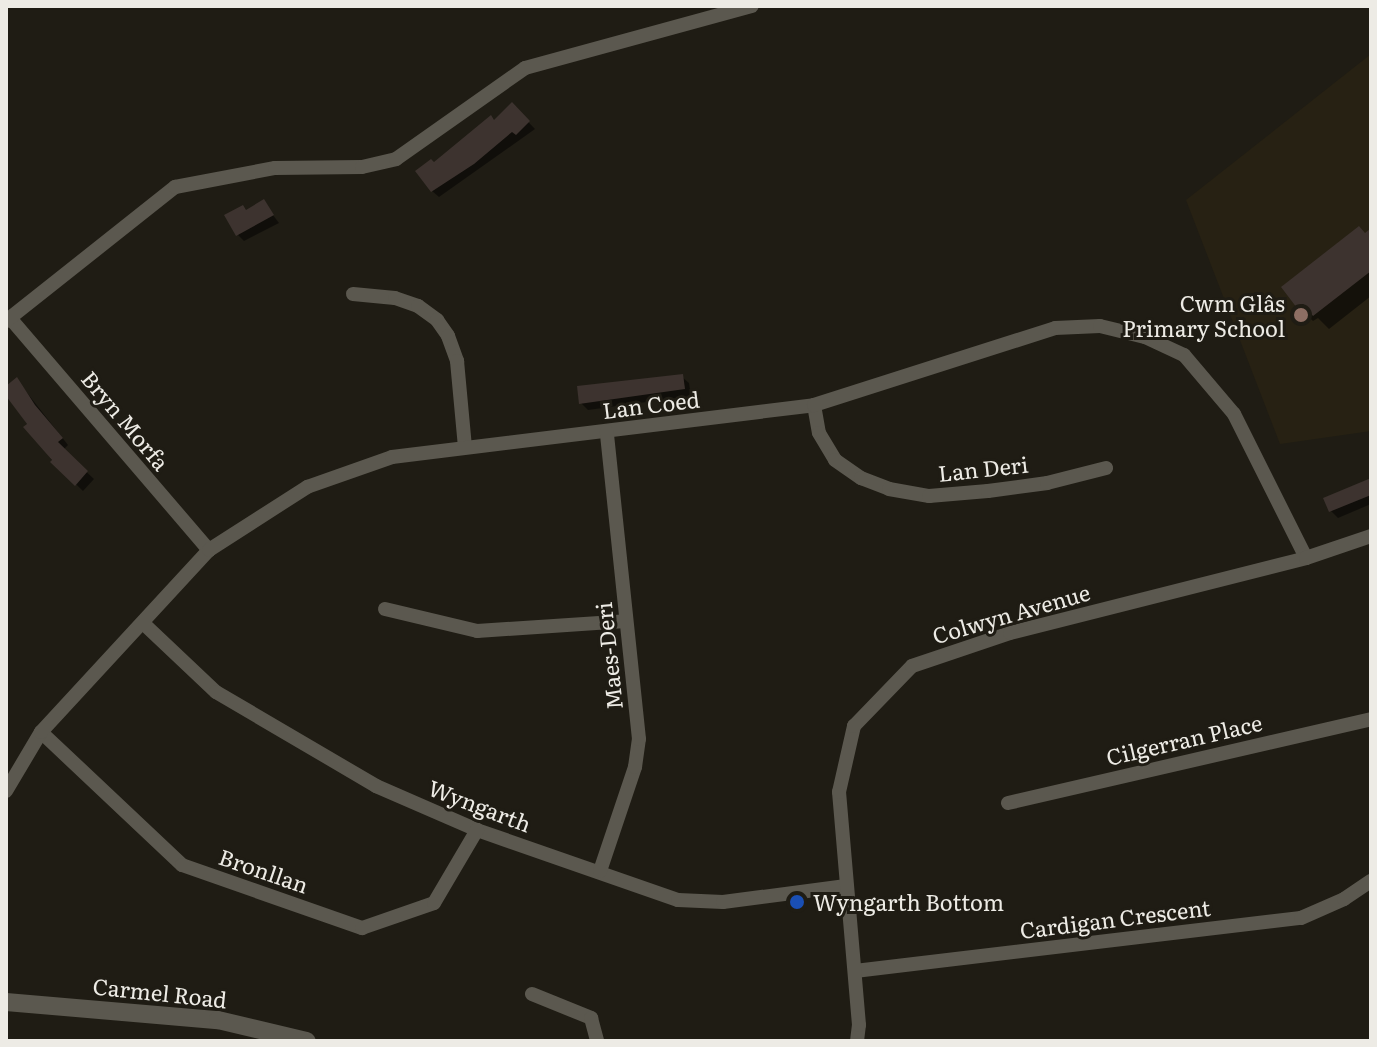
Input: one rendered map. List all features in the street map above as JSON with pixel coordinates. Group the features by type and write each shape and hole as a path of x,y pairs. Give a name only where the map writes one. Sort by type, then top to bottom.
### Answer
{"street":[{"path":"8,319 175,187 275,168 362,167 396,159 525,68 752,6"},
{"path":"353,294 395,298 418,306 437,320 448,336 457,361 465,447"},
{"name":"Bryn Morfa","path":"8,319 209,550"},
{"name":"Lan Coed","path":"6,791 41,732 144,624 209,550 307,487 392,457 814,405 1055,328 1100,326 1145,337 1184,355 1234,414 1306,558"},
{"name":"Lan Deri","path":"814,405 819,433 835,460 861,478 889,489 929,496 988,491 1047,483 1106,468"},
{"name":"Maes-Deri","path":"600,871 635,767 639,739 607,432"},
{"name":"Colwyn Avenue","path":"857,1041 859,1025 839,792 854,726 912,666 1010,633 1306,558 1371,536"},
{"path":"385,609 477,631 626,621"},
{"name":"Wyngarth","path":"144,624 216,692 376,786 477,830 678,900 705,903 846,886"},
{"name":"Cilgerran Place","path":"1008,803 1371,719"},
{"name":"Bronllan","path":"41,732 182,865 362,928 434,903 477,830"},
{"name":"Cardigan Crescent","path":"855,971 1301,918 1344,899 1371,881"},
{"path":"532,994 591,1018 597,1041"},
{"name":"Carmel Road","path":"6,1002 218,1020 307,1041"}],"shaded area":[{"name":"Cwm Glâs Primary School","path":"1371,54 1371,431 1280,444 1186,200"}],"building":[{"path":"512,102 530,121 516,135 512,132 474,164 431,192 415,171 431,159 434,162 491,115 494,120"},
{"path":"264,199 274,215 236,236 224,215 243,205 246,210"},
{"path":"1359,226 1365,233 1371,228 1371,271 1313,316 1303,304 1297,308 1281,287"},
{"path":"683,374 685,389 579,404 577,386"},
{"path":"17,377 35,405 63,438 58,442 88,471 75,486 50,462 52,460 23,427 27,424 6,396 6,386"},
{"path":"1371,478 1371,495 1329,512 1323,498"}],"place":[{"name":"Cwm Glâs Primary School","path":"1301,315"},
{"name":"Wyngarth Bottom","path":"797,902"}]}
